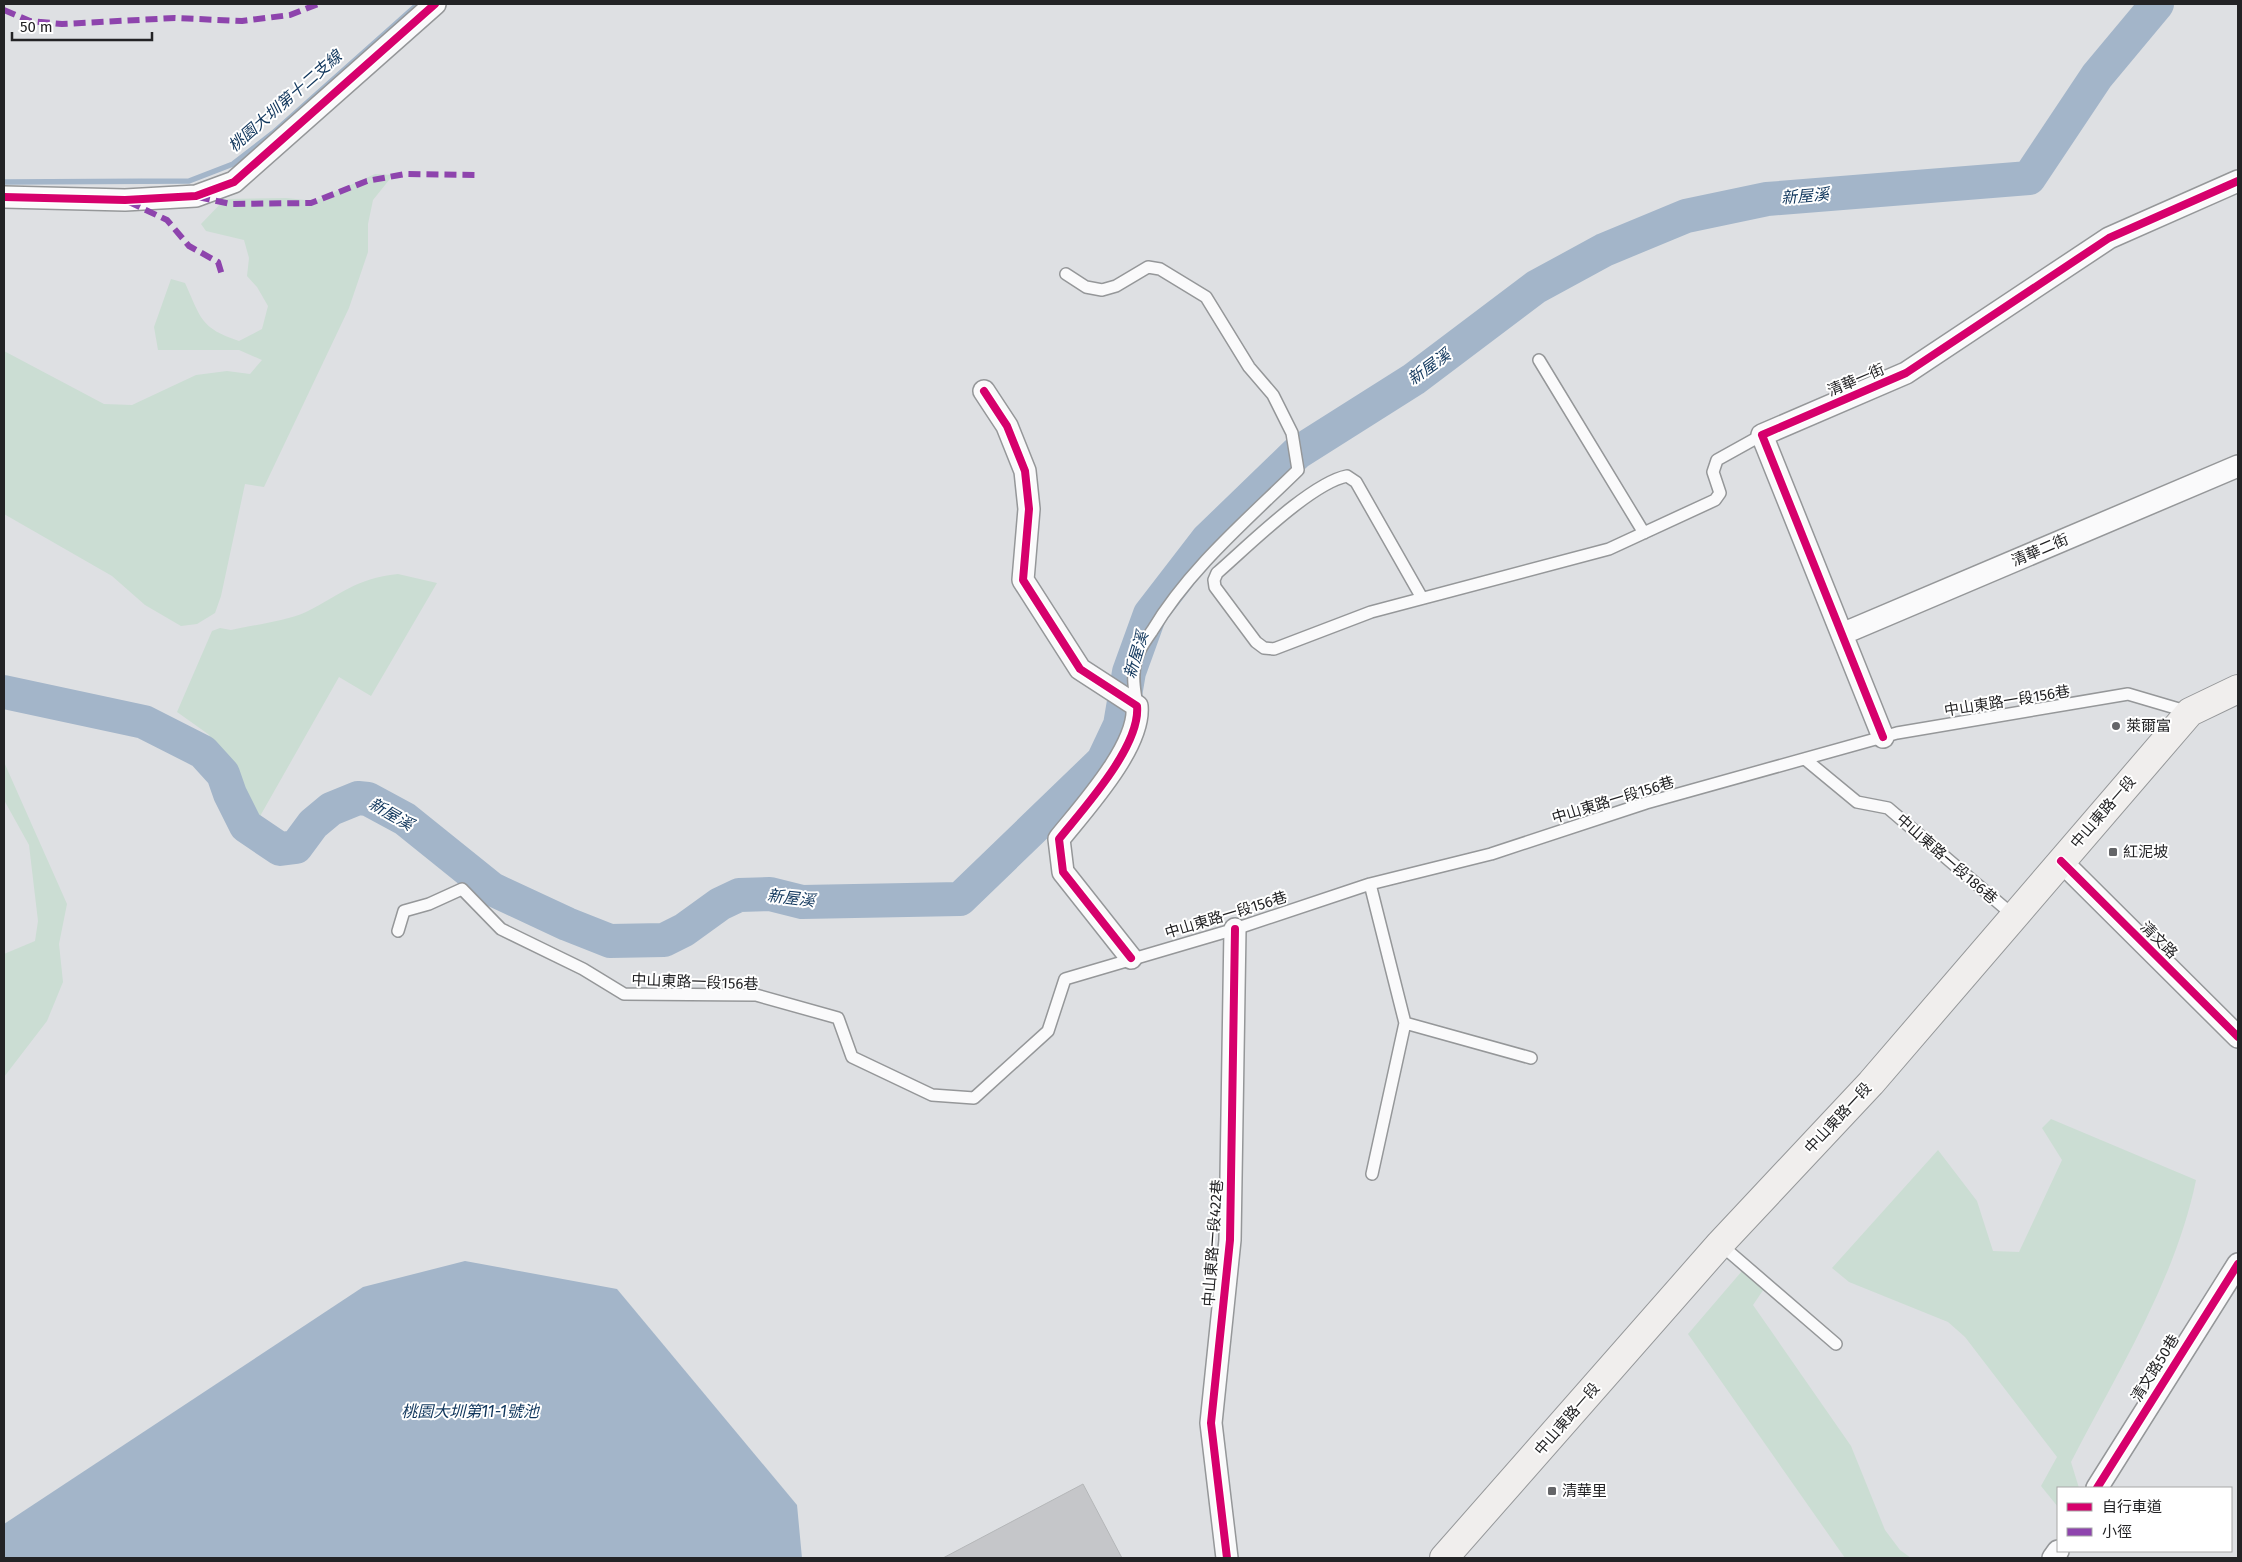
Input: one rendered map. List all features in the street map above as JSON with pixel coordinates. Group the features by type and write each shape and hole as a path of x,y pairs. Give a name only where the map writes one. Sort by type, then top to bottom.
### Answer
{"main road":[{"name":"中山東路一段","path":"1444,1558 1720,1244 1870,1082 2190,712 2238,689"}],"street":[{"path":"4,197 125,200 196,196 234,182 435,4"},
{"name":"清華一街","path":"1762,435 1906,373 2109,238 2238,181"},
{"path":"984,392 1007,426 1025,471 1029,509 1023,580 1080,670 1131,702 1139,719 1112,772 1059,839 1063,872 1131,958"},
{"path":"1762,435 1883,737"},
{"name":"清華二街","path":"1842,634 2238,466"},
{"name":"清文路","path":"2061,861 2238,1037"},
{"name":"中山東路一段422巷","path":"1227,1558 1211,1423 1230,1240 1235,929"},
{"name":"清文路50巷","path":"2098,1487 2238,1264"}],"lane":[{"path":"1066,274 1086,287 1102,290 1116,286 1148,267 1160,269 1206,298 1249,367 1273,396 1292,433 1298,470 1211,556 1162,615 1142,647 1135,664 1131,702"},
{"path":"1539,360 1644,533"},
{"path":"1422,598 1356,482 1347,476 1338,478 1308,495 1217,573 1214,580 1215,587 1256,642 1264,648 1274,649 1371,612 1609,549 1714,500 1720,493 1713,472 1717,460 1762,435"},
{"name":"中山東路一段156巷","path":"398,931 404,910 429,904 462,889 501,929 582,969 624,994 756,995 838,1018 852,1057 932,1094 974,1098 1048,1031 1064,979 1235,929 1370,884 1491,854 1646,803 1883,737 2128,694 2190,712"},
{"name":"中山東路一段186巷","path":"1805,758 1857,802 1888,808 2014,916"},
{"path":"1370,884 1405,1023 1372,1174"},
{"path":"1405,1023 1531,1058"},
{"path":"1720,1244 1836,1344"}],"green space":[{"path":"375,174 393,175 373,200 368,224 368,252 349,308 264,487 245,484 221,596 215,613 197,624 181,626 145,605 112,576 4,514 4,351 104,404 132,405 196,375 227,371 250,374 262,360 239,350 158,350 154,327 171,279 185,283 203,320 216,331 239,341 262,329 268,306 257,287 247,276 249,258 244,240 206,231 201,224 225,199 286,198 315,201"},
{"path":"398,574 437,583 371,696 339,677 259,818 234,766 208,734 177,712 212,631 220,628 231,630 289,618 306,612 359,583"},
{"path":"4,762 67,904 59,944 63,982 47,1021 4,1077 4,954 35,941 38,921 29,845 4,800"},
{"path":"2051,1119 2196,1180 2187,1217 2160,1289 2071,1462 2079,1487 2057,1487 2057,1506 2041,1486 2057,1457 1965,1337 1948,1322 1849,1282 1832,1268 1938,1150 1977,1201 1993,1251 2019,1252 2062,1160 2042,1128"},
{"path":"1748,1264 1768,1283 1753,1305 1851,1446 1885,1530 1900,1550 1911,1558 1845,1558 1688,1334"}],"water":[{"name":"桃園大圳第11-1號池","path":"465,1261 617,1289 797,1505 802,1558 4,1558 4,1524 363,1287"}],"building":[{"path":"1083,1484 1122,1558 943,1558"}],"waterway":[{"name":"桃園大圳第十二支線","path":"4,182 189,181 233,164 273,133 418,4"},
{"name":"新屋溪","path":"4,692 144,722 203,752 223,774 230,794 246,826 280,849 296,847 313,824 331,809 358,798 368,799 405,819 492,889 567,924 610,941 664,940 684,930 720,904 739,895 770,894 802,902 960,899 1103,761 1120,725 1129,672 1150,614 1207,540 1297,453 1414,379 1536,287 1604,250 1686,216 1767,199 2029,178 2097,76 2157,4"}],"marked path":[{"path":"4,10 30,21 62,24 175,18 242,21 290,15 318,4"},
{"path":"198,197 231,204 311,203 367,181 405,174 475,175"},
{"path":"129,202 167,220 189,246 218,262 223,278"}],"cycle path":[{"path":"4,197 125,200 196,196 234,182 435,4"},
{"path":"1883,737 1762,435 1906,373 2109,238 2238,181"},
{"path":"984,391 1007,426 1025,471 1029,509 1023,580 1080,669 1137,706 1136,722 1120,758 1095,794 1059,839 1063,872 1131,958"},
{"path":"2061,861 2238,1037"},
{"path":"1227,1558 1211,1423 1230,1240 1235,929"},
{"path":"2098,1487 2238,1264"}],"place":[{"name":"萊爾富","path":"2116,726"},
{"name":"紅泥坡","path":"2113,852"},
{"name":"清華里","path":"1552,1491"}]}
